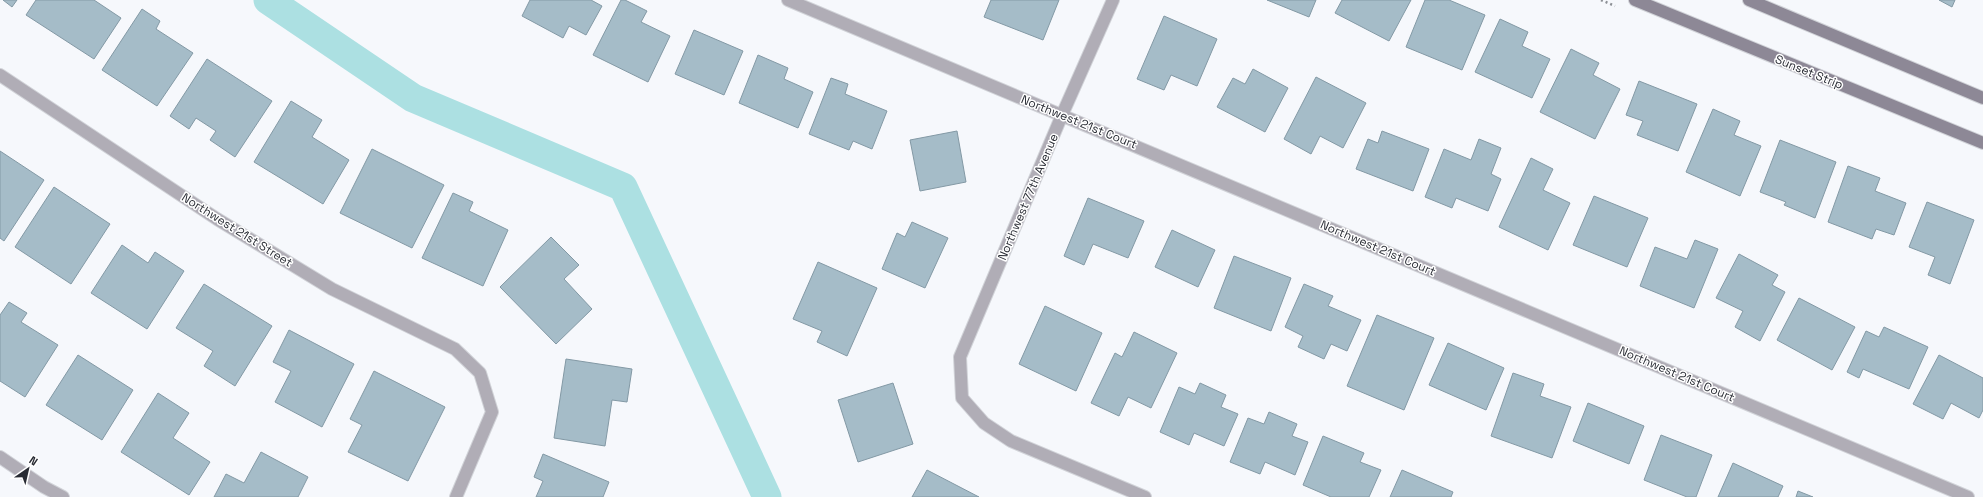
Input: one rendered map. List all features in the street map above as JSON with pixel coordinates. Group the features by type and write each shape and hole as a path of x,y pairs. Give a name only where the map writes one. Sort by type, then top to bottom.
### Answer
{"street":[{"name":"Northwest 21st Court","path":"788,0 1968,497"},
{"name":"Northwest 77th Avenue","path":"1113,0 1062,115 960,357 962,398 984,424 1011,441 1145,497"},
{"name":"Sunset Strip","path":"1635,0 1983,143"},
{"path":"1749,0 1983,98"},
{"name":"Northwest 21st Street","path":"0,75 217,219 332,288 455,349 480,373 492,412 456,497"},
{"path":"0,457 44,486 64,497"}],"building":[{"path":"3,0 17,0 12,7"},
{"path":"36,0 94,0 121,18 94,59 26,15"},
{"path":"530,0 591,0 602,6 586,35 569,26 563,38 522,16"},
{"path":"621,0 625,0 647,11 641,22 670,36 648,82 593,55"},
{"path":"991,0 1059,0 1043,40 984,17"},
{"path":"1267,0 1316,0 1309,17"},
{"path":"1342,0 1411,0 1389,41 1335,13"},
{"path":"1425,0 1449,0 1485,15 1462,70 1406,47"},
{"path":"1939,0 1955,0 1952,7"},
{"path":"142,9 160,21 156,29 193,53 157,106 102,70"},
{"path":"1164,16 1217,39 1197,86 1171,75 1164,90 1137,79"},
{"path":"1500,19 1528,32 1522,46 1550,59 1532,98 1475,72"},
{"path":"694,30 743,51 724,95 675,74"},
{"path":"1571,49 1599,63 1593,75 1620,89 1595,139 1540,112"},
{"path":"758,55 788,68 784,79 813,92 798,128 739,103"},
{"path":"207,59 272,101 235,157 210,140 216,131 196,118 189,129 170,116"},
{"path":"1253,69 1288,88 1265,132 1217,107 1233,78 1245,84"},
{"path":"1316,77 1366,103 1343,148 1320,136 1311,154 1284,139"},
{"path":"831,78 848,84 845,94 887,111 872,149 853,141 849,150 809,134"},
{"path":"1639,81 1697,104 1678,151 1637,135 1643,121 1626,115"},
{"path":"291,101 322,120 312,137 349,160 323,204 254,162"},
{"path":"1713,109 1740,121 1734,135 1761,146 1740,196 1686,172"},
{"path":"957,131 966,182 920,191 910,140"},
{"path":"1382,131 1429,149 1413,191 1356,169 1368,139 1378,143"},
{"path":"1479,139 1501,148 1491,174 1501,179 1488,211 1456,198 1452,208 1425,197 1444,149 1471,160"},
{"path":"1780,140 1836,162 1815,218 1784,205 1786,202 1760,192"},
{"path":"372,149 444,185 412,248 340,213"},
{"path":"0,151 44,180 4,241 0,238"},
{"path":"1531,158 1553,169 1543,190 1570,203 1548,250 1499,227"},
{"path":"1848,166 1880,178 1875,191 1906,203 1894,235 1876,229 1872,239 1828,222"},
{"path":"54,187 110,224 71,284 15,247"},
{"path":"453,193 473,202 469,211 508,230 483,286 422,258"},
{"path":"1594,196 1648,218 1627,267 1573,245"},
{"path":"1088,198 1144,221 1128,258 1093,244 1084,265 1064,256"},
{"path":"1927,202 1974,220 1950,284 1928,275 1935,257 1909,247"},
{"path":"912,222 948,238 925,288 882,269 897,233 905,237"},
{"path":"1172,230 1215,250 1198,287 1155,267"},
{"path":"551,237 579,265 564,279 592,309 556,344 500,287"},
{"path":"1695,240 1718,249 1694,308 1640,286 1655,247 1687,259"},
{"path":"122,245 148,263 155,252 184,271 147,329 91,293"},
{"path":"1739,254 1778,275 1772,285 1785,292 1760,341 1735,327 1743,311 1716,298"},
{"path":"1234,256 1291,278 1271,331 1214,308"},
{"path":"818,262 877,288 847,356 817,342 822,331 793,319"},
{"path":"204,284 272,326 235,386 204,366 213,351 176,328"},
{"path":"1304,284 1333,296 1328,306 1361,320 1347,351 1331,344 1324,359 1298,347 1303,336 1285,327"},
{"path":"1799,298 1855,327 1832,370 1777,340"},
{"path":"9,302 27,313 21,322 58,345 25,397 0,381 0,315"},
{"path":"1045,306 1102,333 1076,391 1019,364"},
{"path":"1377,315 1434,338 1404,410 1347,386"},
{"path":"1884,327 1928,347 1909,389 1863,369 1859,378 1847,372 1866,331 1879,337"},
{"path":"289,330 354,364 322,427 275,402 291,371 273,362"},
{"path":"1134,332 1177,353 1151,408 1128,397 1119,416 1091,403 1115,353 1122,357"},
{"path":"1448,343 1504,368 1486,410 1429,385"},
{"path":"78,355 133,390 102,440 46,405"},
{"path":"1939,355 1983,378 1983,410 1979,418 1951,403 1943,419 1913,404"},
{"path":"566,359 632,369 627,402 612,400 605,446 554,438"},
{"path":"374,371 445,407 408,481 348,452 362,425 350,419"},
{"path":"1513,373 1544,384 1540,396 1571,407 1552,458 1491,436"},
{"path":"893,383 913,444 858,462 838,400"},
{"path":"1200,383 1226,395 1221,407 1238,414 1224,446 1194,433 1189,445 1160,432 1179,387 1195,394"},
{"path":"158,393 189,413 173,438 210,462 189,495 121,452"},
{"path":"1588,403 1644,426 1629,464 1573,441"},
{"path":"1269,412 1297,424 1292,436 1308,442 1295,475 1265,462 1260,474 1230,462 1248,418 1264,424"},
{"path":"1661,435 1712,455 1696,497 1687,497 1644,480"},
{"path":"1323,436 1364,453 1360,462 1381,470 1369,497 1331,497 1303,485"},
{"path":"261,452 308,477 298,497 214,497 226,474 244,483"},
{"path":"543,454 609,482 603,497 536,497 543,481 534,477"},
{"path":"1733,463 1783,486 1778,497 1718,497"},
{"path":"927,470 979,497 912,497"},
{"path":"1402,470 1453,492 1451,497 1390,497"},
{"path":"1798,491 1813,497 1796,497"}],"waterway":[{"path":"268,0 413,98 623,187 767,497"}]}
